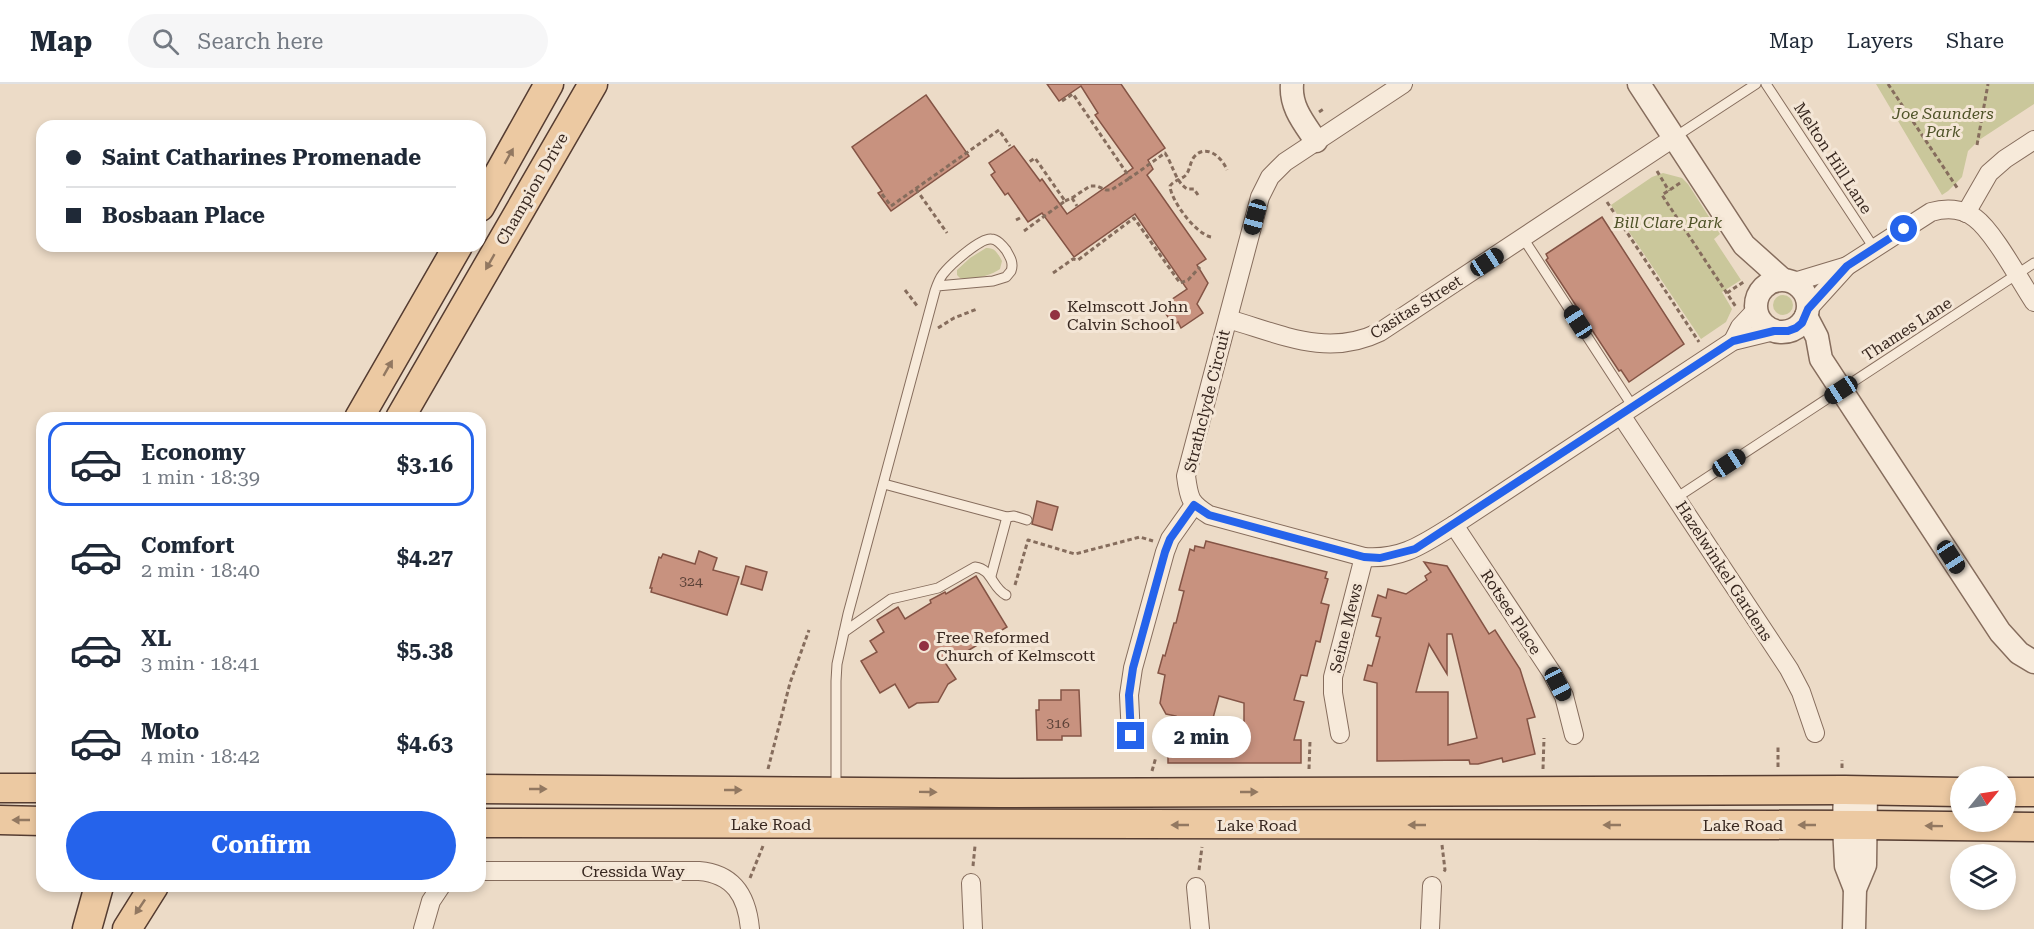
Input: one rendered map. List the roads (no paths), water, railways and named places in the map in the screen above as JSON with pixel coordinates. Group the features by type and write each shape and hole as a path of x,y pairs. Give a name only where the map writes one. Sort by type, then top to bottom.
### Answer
{"main road":[{"path":"486,196 549,84"},
{"name":"Champion Drive","path":"403,412 593,84"},
{"path":"362,412 455,252"},
{"path":"0,788 36,788"},
{"name":"Lake Road","path":"486,789 1022,793 1950,792"},
{"path":"835,824 836,791"},
{"path":"2016,792 2034,792"},
{"path":"0,820 36,821"},
{"name":"Lake Road","path":"486,823 2034,827"},
{"path":"87,929 97,892"},
{"path":"127,929 150,892"}],"street":[{"path":"1293,84 1291,93 1294,107 1316,141"},
{"name":"Strathclyde Circuit","path":"1194,505 1188,492 1186,476 1260,197 1270,177 1284,162 1403,84"},
{"path":"1639,84 1744,245 1805,293 1807,313 1817,337 1821,359 2000,632 2019,653 2034,662"},
{"name":"Casitas Street","path":"1228,319 1315,343 1332,345 1364,340 1380,332 1675,137"},
{"path":"1966,213 1989,173 2005,159 2034,140"},
{"path":"1131,736 1129,695 1133,668 1165,552 1170,539 1194,505 1209,515 1364,557 1380,558 1415,549 1733,341 1796,328 1847,266 1930,212 1952,209 1975,217 1983,225 2034,302"},
{"path":"1744,245 1749,298 1762,323 1821,359"},
{"path":"1733,341 1749,298 1768,283 1788,281 1847,266"},
{"name":"Hazelwinkel Gardens","path":"1627,411 1676,498 1788,669 1801,692 1815,733"},
{"name":"Rotsee Place","path":"1454,525 1552,673 1564,696 1574,735"},
{"name":"Seine Mews","path":"1340,734 1333,693 1333,677 1364,557"},
{"path":"1854,929 1855,889 1865,865 1855,825 1855,791"},
{"name":"Cressida Way","path":"486,871 708,872 725,878 739,891 747,912 750,929"},
{"path":"971,883 973,929"},
{"path":"1430,929 1432,886"},
{"path":"1197,887 1200,929"},
{"path":"423,929 431,901 437,892"}],"lane":[{"path":"1675,137 1756,84"},
{"name":"Melton Hill Lane","path":"1766,84 1874,248"},
{"path":"1523,238 1627,411"},
{"path":"836,791 836,681 844,632 937,286 954,262 988,239 993,239 1002,246 1012,263 1011,271 1001,280 937,286"},
{"name":"Thames Lane","path":"1676,498 2034,263"},
{"path":"884,484 1007,517 1014,516 1027,520"},
{"path":"991,576 1007,517"},
{"path":"844,632 891,599 930,591 975,567 983,569 991,576 999,591 1006,595"}],"place":[{"name":"Kelmscott John Calvin School","path":"1055,315"},
{"name":"Free Reformed Church of Kelmscott","path":"924,646"}],"park label":[{"name":"Joe Saunders Park","path":"1943,122"},
{"name":"Bill Clare Park","path":"1668,222"}]}
